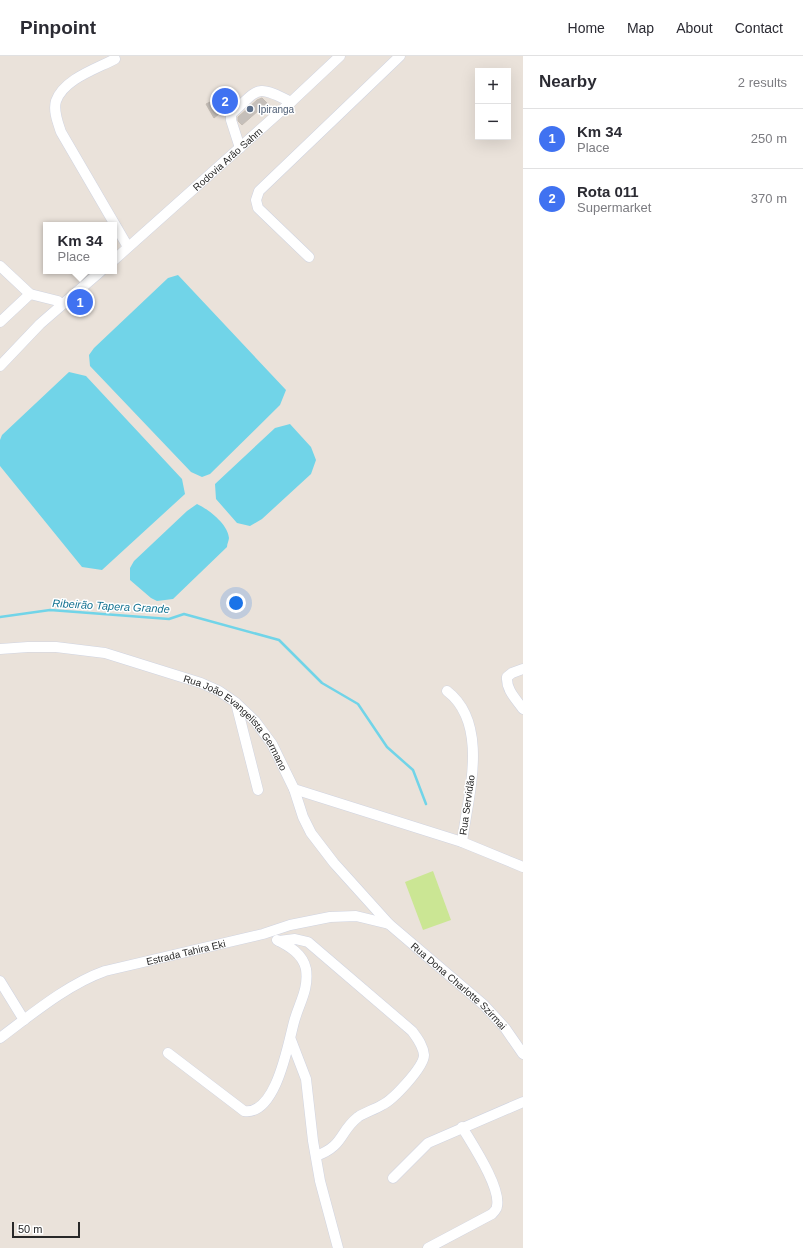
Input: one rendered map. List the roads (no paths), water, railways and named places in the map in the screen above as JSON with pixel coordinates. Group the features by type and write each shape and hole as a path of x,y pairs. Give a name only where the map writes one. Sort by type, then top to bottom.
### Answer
{"street":[{"name":"Rodovia Arão Sahm","path":"117,257 291,102 340,56"},
{"path":"308,257 258,208 256,200 259,192 400,56"},
{"path":"113,222 61,132 56,114 56,102 64,88 81,76 115,59"},
{"path":"240,148 231,120 231,114 257,91 267,90 291,102"},
{"path":"117,228 128,247"},
{"path":"0,266 30,294 58,301"},
{"path":"0,366 40,324 98,274"},
{"path":"0,322 30,294"},
{"name":"Rua João Evangelista Germano","path":"0,649 56,647 105,653 201,683 235,702 255,721 272,744 294,789 303,817 311,833 334,863 389,924"},
{"path":"523,669 512,673 507,677 506,683 523,708"},
{"name":"Rua Servidão","path":"447,691 456,698 465,712 472,730 474,747 462,842"},
{"path":"235,702 258,790"},
{"path":"294,789 462,842 523,867"},
{"name":"Estrada Tahira Eki","path":"0,1038 24,1020 89,977 105,971 263,934 290,925 330,917 356,916 389,924"},
{"name":"Rua Dona Charlotte Szirmai","path":"389,924 484,1005 505,1028 523,1054"},
{"path":"168,1053 244,1111 251,1112 258,1109 273,1088 283,1067 291,1040 294,1022 306,990 306,968 298,953 279,941 263,934"},
{"path":"279,941 296,939 308,942 412,1031 423,1046 424,1057 418,1069 394,1096 384,1105 357,1118 337,1144 327,1152 316,1156"},
{"path":"0,981 24,1020"},
{"path":"291,1040 306,1079 313,1141 320,1181 338,1248"},
{"path":"393,1178 428,1143 462,1127 505,1112 523,1102"},
{"path":"428,1248 492,1214 497,1206 496,1196 489,1172 462,1127"}],"water":[{"path":"178,275 286,390 280,405 210,474 202,477 191,472 90,366 89,355 94,348 168,278"},
{"path":"69,372 86,376 182,479 185,494 102,570 82,567 0,466 0,440 2,435"},
{"path":"290,424 311,447 316,460 311,474 262,519 250,526 237,523 216,499 215,484 275,428"},
{"path":"197,504 212,513 225,527 229,538 227,547 173,599 157,601 151,598 130,580 130,568 134,561 187,511"}],"waterway":[{"name":"Ribeirão Tapera Grande","path":"0,617 50,610 169,619 184,614 279,640 322,683 358,704 387,747 413,770 426,804"}],"place":[{"name":"Rota 011","path":"225,101"},
{"name":"Ipiranga","path":"250,109"},
{"name":"Km 34","path":"80,302"}]}
